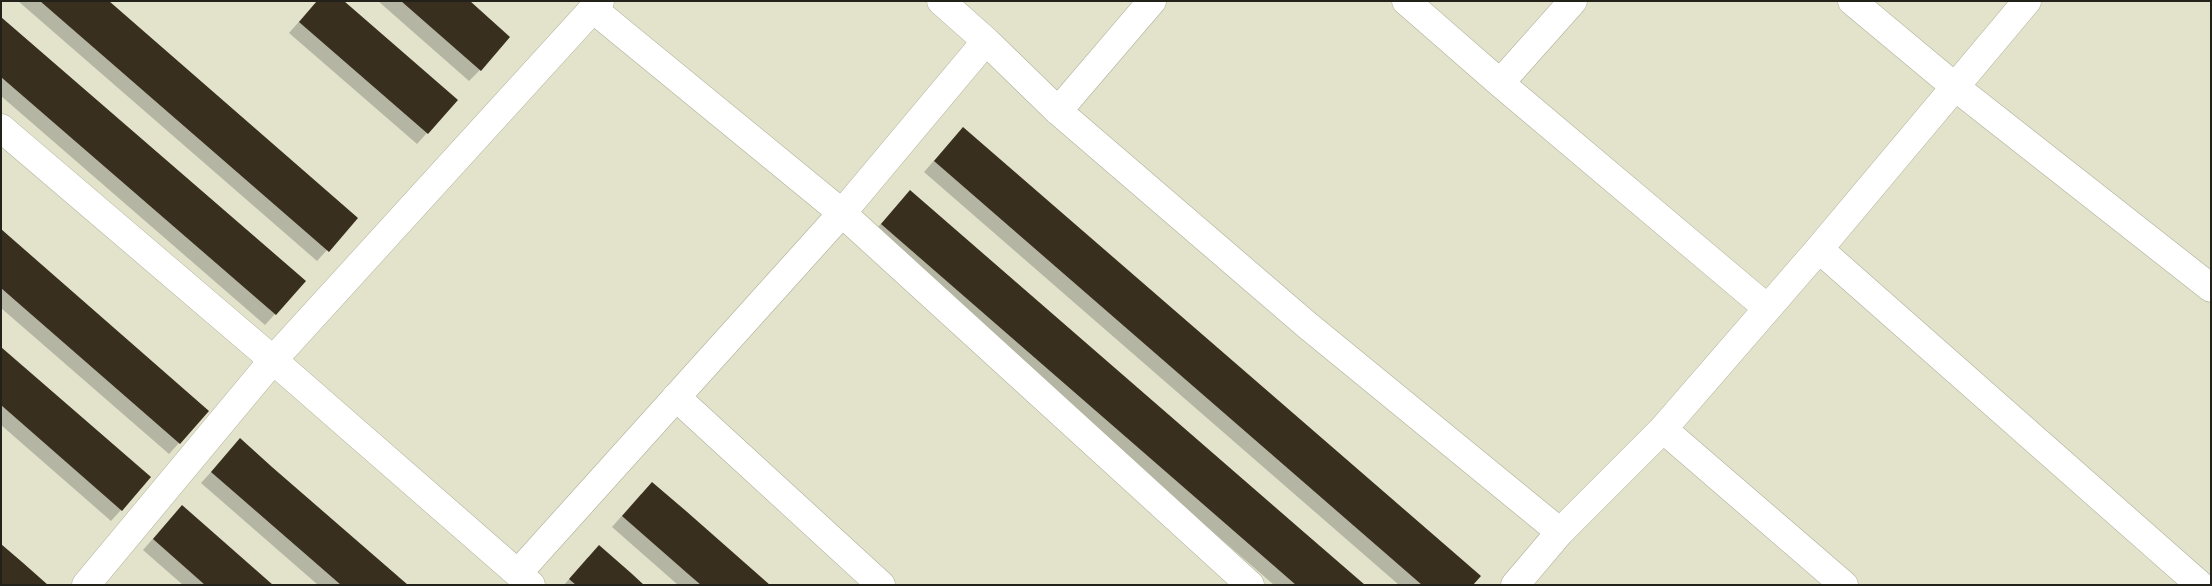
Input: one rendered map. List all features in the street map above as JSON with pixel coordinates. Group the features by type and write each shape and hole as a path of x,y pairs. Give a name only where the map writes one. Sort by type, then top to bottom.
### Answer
{"street":[{"path":"941,1 986,41 1058,111 1307,325 1560,532"},
{"path":"1058,111 1152,1"},
{"path":"1406,1 1500,83 1767,308"},
{"path":"1500,83 1573,1"},
{"path":"1852,1 1954,86 2211,288"},
{"path":"1515,585 1560,532 1663,429 1819,248 2027,1"},
{"path":"86,585 273,360 597,5 842,213 1250,585"},
{"path":"1,128 273,360 524,579 676,397 842,213 986,41"},
{"path":"1819,248 2200,585"},
{"path":"676,397 881,585"},
{"path":"1663,429 1844,585"}],"building":[{"path":"40,1 109,1 358,218 329,252"},
{"path":"317,1 344,1 458,100 428,134 299,22"},
{"path":"401,1 470,1 510,37 481,71"},
{"path":"1,17 306,281 276,315 1,77"},
{"path":"963,127 1481,576 1473,585 1422,585 934,161"},
{"path":"910,190 1365,585 1296,585 881,224"},
{"path":"1,229 209,411 180,444 1,288"},
{"path":"1,347 151,477 122,511 1,405"},
{"path":"240,438 408,585 341,585 211,472"},
{"path":"652,482 770,585 701,585 687,573 622,516"},
{"path":"182,505 273,585 205,585 153,539"},
{"path":"1,544 22,562 48,585 1,585"},
{"path":"599,545 644,585 576,585 569,579"}]}
